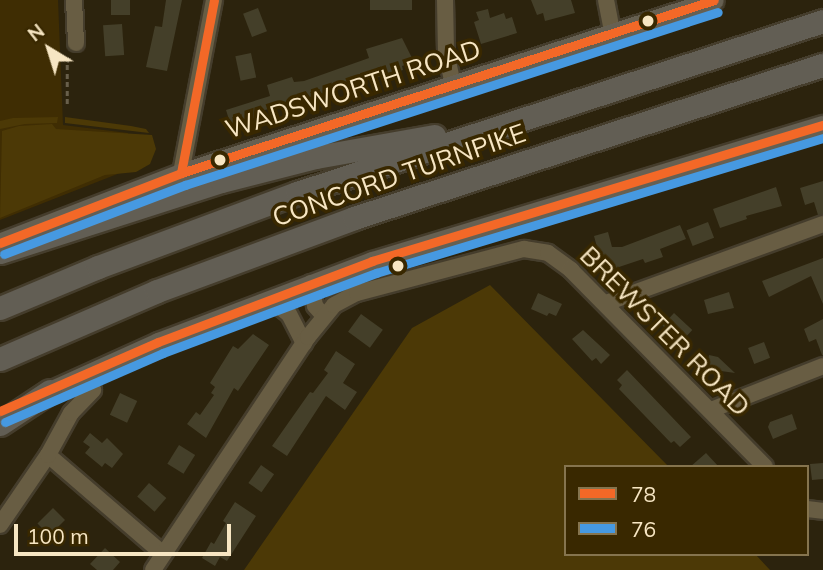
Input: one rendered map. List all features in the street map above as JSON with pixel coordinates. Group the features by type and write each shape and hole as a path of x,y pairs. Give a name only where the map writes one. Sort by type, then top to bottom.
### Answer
{"highway":[{"name":"CONCORD TURNPIKE","path":"0,308 210,224 496,127 823,21"},
{"name":"CONCORD TURNPIKE","path":"0,359 170,287 342,222 823,65"},
{"path":"4,244 63,234 202,187 302,160 393,142 496,127"},
{"path":"0,411 50,391"},
{"path":"0,424 50,391"}],"main road":[{"name":"WADSWORTH ROAD","path":"4,244 181,173 714,0"},
{"path":"50,391 135,351 389,256 823,125"}],"street":[{"path":"74,0 76,43"},
{"path":"181,173 214,0"},
{"path":"445,0 446,52 453,84"},
{"path":"606,0 612,32"},
{"path":"606,303 823,224"},
{"name":"BREWSTER ROAD","path":"153,570 304,343 338,302 357,293 531,248 554,256 606,303 763,465"},
{"path":"311,283 315,306 324,316"},
{"path":"262,302 285,310 304,343"},
{"path":"711,410 823,366"},
{"path":"0,525 48,455 71,413 93,390"},
{"path":"48,455 163,554"}],"path":[{"path":"68,104 66,62 76,43"}],"shaded area":[{"path":"0,0 58,0 63,125 128,133 120,173 0,220"},
{"path":"58,117 57,123 25,124 0,129 0,121 13,118"},
{"path":"65,117 131,126 146,129 149,133 65,123"},
{"path":"52,124 56,129 152,135 156,149 150,164 136,172 105,175 0,218 2,131 19,126"},
{"path":"490,285 667,465 564,465 564,556 757,556 770,570 244,570 412,328"}],"building":[{"path":"111,0 130,0 130,15 111,15"},
{"path":"166,0 182,0 167,71 146,67 155,26 162,27"},
{"path":"370,0 412,0 412,10 370,10"},
{"path":"531,0 571,0 575,13 545,21 543,13 537,15"},
{"path":"258,8 267,31 252,37 243,14"},
{"path":"488,9 490,18 504,13 506,19 512,17 517,33 481,44 474,22 479,20 476,12"},
{"path":"122,24 124,55 105,56 103,25"},
{"path":"402,38 414,62 402,66 403,70 258,112 260,116 231,126 226,110 270,96 267,85 292,77 294,82 304,81 369,58 366,49"},
{"path":"251,53 256,77 241,81 235,56"},
{"path":"823,181 823,214 818,215 814,202 805,205 800,188"},
{"path":"776,187 782,206 746,216 747,219 720,228 713,209"},
{"path":"708,222 714,238 693,246 687,230"},
{"path":"680,225 686,239 660,249 663,257 645,263 643,259 616,268 615,265 603,269 594,236 608,232 612,247 622,247"},
{"path":"823,258 823,304 811,276 769,297 762,281"},
{"path":"729,292 734,308 708,314 704,300"},
{"path":"538,293 562,304 556,316 549,313 547,316 531,309"},
{"path":"674,313 692,330 681,342 662,325"},
{"path":"361,314 383,330 370,348 348,332"},
{"path":"823,319 822,355 816,339 809,342 804,329"},
{"path":"583,330 610,355 601,364 596,358 592,361 572,339"},
{"path":"253,334 269,345 238,391 234,388 206,438 187,424 196,412 200,415 214,395 211,393 215,387 210,383 233,346 238,349"},
{"path":"764,342 770,358 754,364 748,348"},
{"path":"336,351 355,364 343,383 357,392 345,410 326,396 287,456 272,446 310,392 313,393 328,373 324,370"},
{"path":"709,355 718,357 735,373 707,369"},
{"path":"627,370 691,437 680,447 674,441 671,443 619,389 622,385 617,380"},
{"path":"120,393 137,401 127,423 110,415"},
{"path":"792,414 797,429 773,439 768,427 770,422"},
{"path":"90,433 102,443 107,438 123,454 112,468 105,463 102,467 85,453 90,447 83,442"},
{"path":"179,445 195,455 183,474 167,464"},
{"path":"706,453 717,465 692,465"},
{"path":"823,463 823,479 812,480 810,464"},
{"path":"261,465 274,474 261,492 248,483"},
{"path":"149,483 166,498 155,512 137,497"},
{"path":"235,502 256,516 227,561 220,557 215,566 202,558 211,542 214,544 226,523 223,521"},
{"path":"53,508 65,520 49,536 37,524"},
{"path":"105,548 120,562 113,570 97,570 90,564"}],"transit line":[{"name":"78","path":"181,173 214,0"},
{"name":"78","path":"0,243 181,173 714,0"},
{"name":"76","path":"4,254 185,185 718,12"},
{"name":"78","path":"0,411 158,342 372,261 823,125"},
{"name":"76","path":"5,422 163,353 376,273 823,138"}]}
